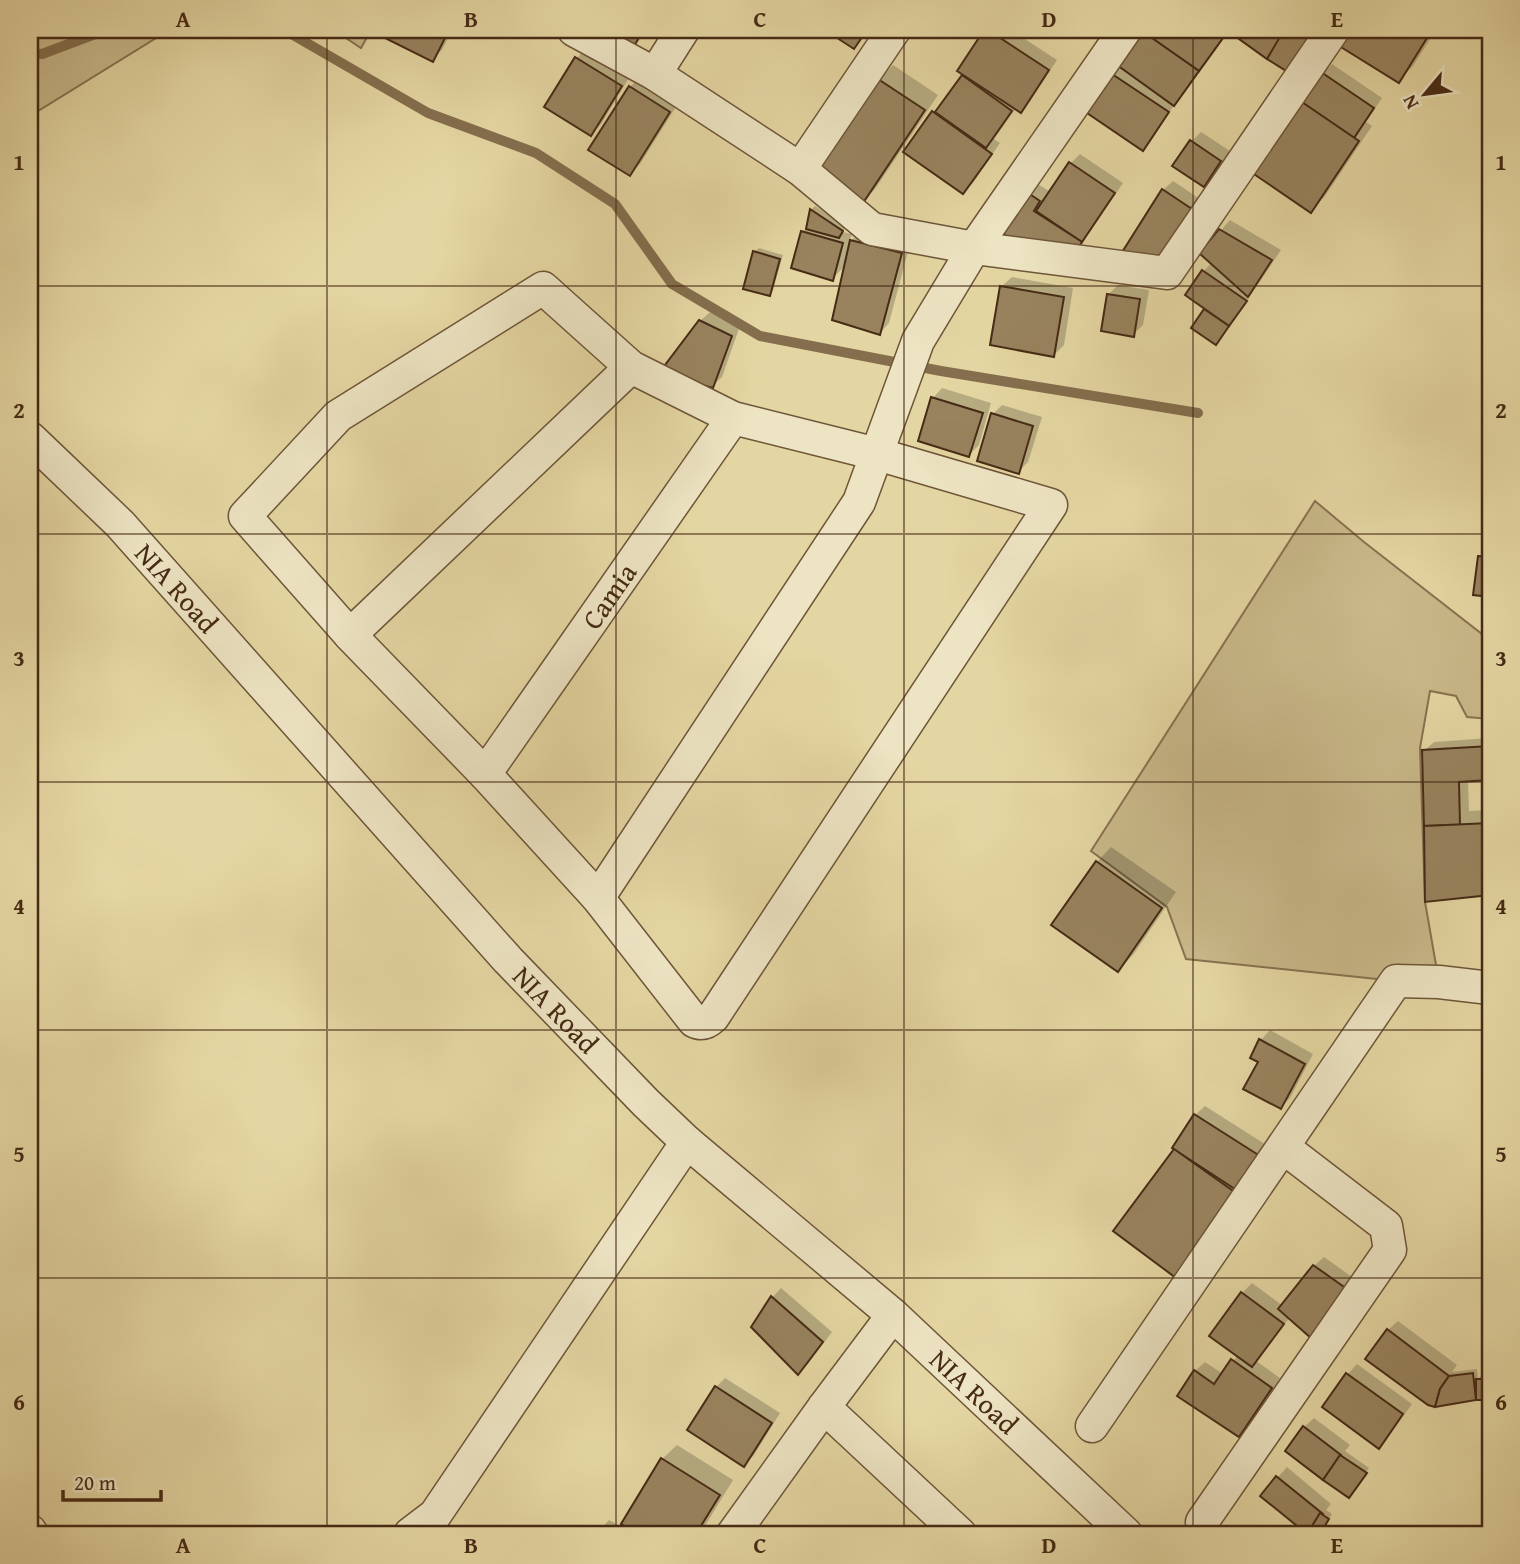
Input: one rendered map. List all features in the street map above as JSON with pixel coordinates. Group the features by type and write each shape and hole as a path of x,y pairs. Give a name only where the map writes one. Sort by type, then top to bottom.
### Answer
{"street":[{"path":"575,30 655,74 800,169 872,229 974,248 1167,273 1333,30"},
{"path":"655,74 683,30"},
{"path":"800,169 894,30"},
{"path":"598,898 859,502 918,341 974,248 1125,30"},
{"path":"543,288 631,367 733,418 877,454 1051,505 713,1017 707,1023 699,1024 598,898 485,774 350,635 245,516 338,415 543,288"},
{"path":"350,635 631,367"},
{"name":"Camia","path":"485,774 733,418"},
{"name":"NIA Road","path":"30,438 120,524 508,960 646,1103 687,1142 893,1315 1126,1534"},
{"path":"1092,1426 1396,981 1439,982 1490,988"},
{"path":"410,1534 435,1515 687,1142"},
{"path":"1202,1522 1390,1250 1386,1226 1283,1147"},
{"path":"733,1534 893,1315"},
{"path":"824,1407 960,1534"}],"shaded area":[{"path":"30,30 169,30 30,116"},
{"path":"334,30 371,30 361,48"},
{"path":"1315,501 1482,634 1490,636 1490,719 1467,717 1456,696 1430,691 1420,748 1425,902 1439,982 1396,981 1186,959 1167,907 1091,851"}],"building":[{"path":"381,30 449,30 433,62 379,35"},
{"path":"607,30 644,30 634,46"},
{"path":"825,30 867,30 854,49"},
{"path":"984,30 1049,70 1021,113 957,71"},
{"path":"1140,30 1226,30 1228,31 1199,71"},
{"path":"1229,30 1288,30 1267,59"},
{"path":"1284,30 1306,30 1311,33 1288,72 1267,59"},
{"path":"1345,30 1432,30 1399,83 1336,44"},
{"path":"1142,31 1199,71 1174,106 1117,65"},
{"path":"575,57 622,86 591,136 544,107"},
{"path":"1109,72 1169,112 1143,151 1084,111"},
{"path":"1321,72 1374,108 1354,138 1301,102"},
{"path":"962,75 1012,111 986,148 935,112"},
{"path":"878,79 925,110 861,206 814,174"},
{"path":"629,86 670,112 630,176 588,150"},
{"path":"1296,98 1359,141 1311,213 1248,170"},
{"path":"932,111 992,154 963,194 903,152"},
{"path":"1190,140 1221,161 1204,187 1172,166"},
{"path":"1069,162 1115,193 1082,242 1036,211"},
{"path":"1162,189 1195,211 1162,262 1119,257"},
{"path":"1025,191 1040,201 1034,211 1082,242 1073,255 1009,244 1002,229"},
{"path":"810,209 843,231 839,238 806,229"},
{"path":"1219,229 1272,260 1248,297 1199,253"},
{"path":"801,231 843,243 833,281 791,268"},
{"path":"850,240 902,253 880,335 832,320"},
{"path":"753,251 780,259 770,296 743,289"},
{"path":"1202,270 1247,301 1229,326 1185,295"},
{"path":"1000,286 1064,297 1054,357 990,345"},
{"path":"1107,294 1140,299 1134,337 1101,331"},
{"path":"1204,309 1229,326 1216,345 1191,328"},
{"path":"699,320 732,336 713,388 659,373"},
{"path":"1490,339 1490,371 1485,371"},
{"path":"931,397 983,413 969,457 918,441"},
{"path":"991,413 1033,426 1019,474 977,461"},
{"path":"1478,556 1490,557 1490,597 1473,595"},
{"path":"1490,746 1490,780 1459,782 1460,825 1424,826 1422,750"},
{"path":"1490,823 1490,895 1425,902 1424,826"},
{"path":"1096,861 1162,908 1118,972 1051,925"},
{"path":"1259,1039 1305,1064 1281,1109 1243,1089 1258,1062 1250,1058"},
{"path":"1194,1114 1260,1156 1238,1191 1172,1148"},
{"path":"1174,1149 1236,1193 1180,1281 1113,1231"},
{"path":"1313,1265 1347,1289 1312,1339 1278,1309"},
{"path":"1241,1292 1284,1324 1252,1367 1209,1336"},
{"path":"771,1296 823,1342 798,1375 751,1327"},
{"path":"1387,1329 1449,1376 1440,1389 1435,1407 1428,1405 1365,1359"},
{"path":"1231,1359 1272,1388 1239,1437 1177,1396 1194,1370 1214,1384"},
{"path":"1346,1373 1403,1414 1379,1449 1322,1407"},
{"path":"1473,1373 1476,1400 1435,1407 1440,1389 1449,1376"},
{"path":"1476,1379 1490,1379 1490,1400 1476,1400"},
{"path":"715,1386 772,1423 744,1467 687,1430"},
{"path":"1303,1426 1341,1455 1323,1480 1285,1451"},
{"path":"1340,1455 1367,1473 1349,1498 1323,1480"},
{"path":"661,1458 720,1495 696,1534 638,1534 621,1524"},
{"path":"1276,1476 1323,1514 1307,1534 1260,1496"},
{"path":"1320,1513 1329,1519 1320,1534 1307,1534"}],"waterway":[{"path":"30,53 42,54 106,30"},
{"path":"286,30 428,113 536,153 615,204 672,284 760,336 941,371 1198,413"}]}
